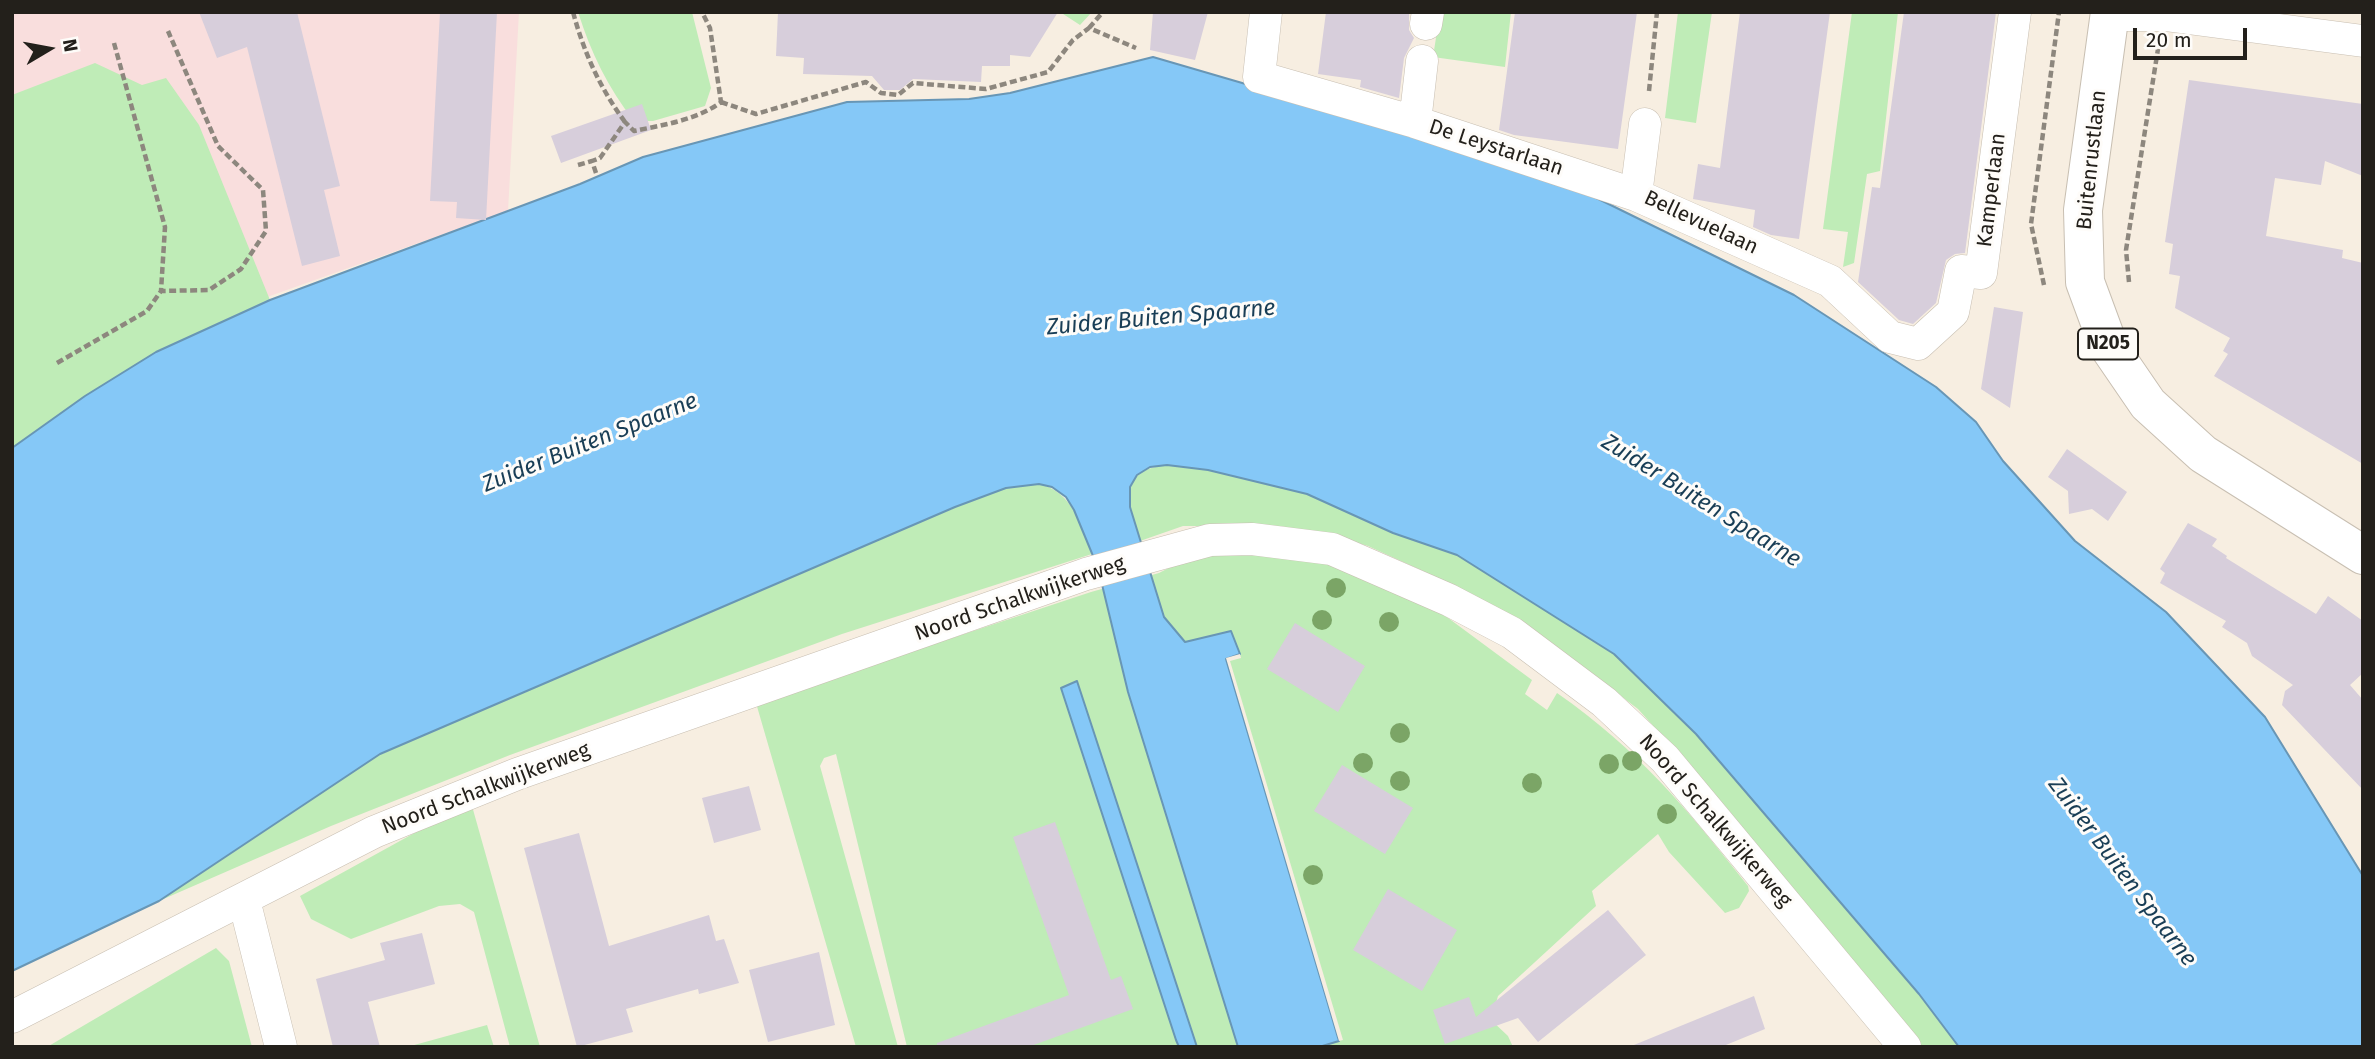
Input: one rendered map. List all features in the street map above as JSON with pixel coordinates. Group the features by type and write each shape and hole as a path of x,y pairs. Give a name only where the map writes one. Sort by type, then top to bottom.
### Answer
{"main road":[{"name":"Buitenrustlaan","path":"2110,13 2083,210 2085,282 2109,347 2148,404 2203,454 2363,555"}],"street":[{"path":"1266,12 1259,77 1415,122"},
{"name":"Kamperlaan","path":"1830,281 1890,337 1918,344 1953,312 1961,271 1981,273 2015,12"},
{"path":"2110,13 2313,23 2363,41"},
{"name":"De Leystarlaan","path":"1422,61 1415,122 1636,195"},
{"name":"Bellevuelaan","path":"1645,124 1636,195 1830,281"},
{"name":"Noord Schalkwijkerweg","path":"12,1017 374,832 517,774 1086,574 1210,540 1252,539 1332,550 1449,600 1513,633 1604,702 1649,742 1905,1047"},
{"path":"244,900 281,1047"}],"path":[{"path":"573,12 581,39 603,91 634,131 706,113 721,102"},
{"path":"702,12 710,28 721,102"},
{"path":"721,102 756,114 866,82 881,93 898,95 913,83 986,89 1048,72 1073,40 1089,28 1103,12"},
{"path":"1650,77 1657,12"},
{"path":"2129,288 2126,250 2151,82 2165,15"},
{"path":"1089,28 1136,48"},
{"path":"161,291 209,290 241,269 266,231 263,190 218,146 168,31"},
{"path":"57,363 148,311 161,291 166,227 114,43"},
{"path":"578,166 600,158 625,122"},
{"path":"592,161 596,173"}],"shaded area":[{"path":"12,12 519,12 508,211 270,296 147,351 12,443"}],"green space":[{"path":"578,12 692,12 711,88 705,106 653,121 634,121 601,70"},
{"path":"1060,12 1092,12 1080,25"},
{"path":"1440,12 1511,12 1505,67 1433,57"},
{"path":"1678,12 1712,12 1696,123 1665,118"},
{"path":"1852,12 1898,12 1880,171 1867,174 1854,263 1843,267 1848,232 1823,229"},
{"path":"95,63 142,85 166,78 199,125 270,300 156,352 85,396 12,448 12,95"},
{"path":"1167,465 1208,470 1307,494 1393,533 1457,555 1614,654 1696,734 1919,994 1959,1047 1915,1047 1726,807 1638,709 1535,631 1447,582 1368,546 1324,533 1279,526 1183,526 1140,541 1130,502 1133,481 1151,468"},
{"path":"1039,484 1051,488 1068,502 1092,554 842,634 510,755 331,826 159,901 380,754 955,507 1006,488"},
{"path":"1273,544 1413,592 1532,680 1525,694 1547,710 1557,693 1586,715 1638,759 1660,782 1748,886 1749,891 1739,908 1725,913 1669,852 1658,834 1592,891 1596,906 1498,996 1491,1020 1508,1036 1513,1047 907,1047 836,754 824,758 820,766 898,1047 856,1047 756,703 1091,592 1159,573 1211,546"},
{"path":"472,806 540,1047 510,1047 474,912 460,904 439,906 351,939 311,919 300,896 449,814"},
{"path":"216,948 229,961 252,1047 47,1047"},
{"path":"487,1025 494,1047 407,1047"}],"water":[{"name":"Zuider Buiten Spaarne","path":"1153,57 1400,129 1578,189 1794,295 1936,387 1976,422 2003,461 2075,541 2166,612 2265,717 2363,876 2363,1047 1959,1047 1919,994 1696,734 1614,654 1457,555 1393,533 1307,494 1208,470 1167,465 1150,467 1137,475 1130,487 1130,507 1164,617 1185,642 1231,631 1240,654 1226,659 1339,1041 1319,1047 1238,1047 1128,692 1098,568 1066,497 1052,487 1039,484 1006,488 955,507 380,754 159,901 12,971 12,448 85,396 156,352 270,300 580,184 643,157 847,102 969,99 1010,93"},
{"path":"1077,681 1197,1047 1179,1047 1176,1040 1061,688"}],"pier":[{"path":"1240,654 1241,658 1230,661 1343,1040 1339,1041 1226,658"}],"building":[{"path":"199,12 297,12 340,186 324,190 340,256 302,266 247,47 217,58"},
{"path":"440,12 497,12 486,220 456,218 457,202 430,201"},
{"path":"778,12 1058,12 1030,57 1010,55 1010,66 982,66 981,82 913,79 900,90 884,90 872,76 803,74 804,58 776,56"},
{"path":"1153,12 1208,12 1195,60 1150,50"},
{"path":"1326,12 1409,12 1409,30 1414,38 1404,58 1399,98 1360,87 1361,80 1318,74"},
{"path":"1515,12 1637,12 1618,149 1514,135 1499,130"},
{"path":"1740,12 1830,12 1799,239 1771,235 1753,227 1755,210 1693,199 1698,164 1720,168"},
{"path":"1904,12 1996,12 1965,253 1955,254 1946,260 1936,303 1913,324 1899,320 1858,282 1872,187 1880,188"},
{"path":"2189,80 2363,104 2363,176 2325,161 2321,185 2275,178 2266,236 2343,250 2342,258 2363,263 2363,464 2214,376 2228,354 2223,351 2230,338 2175,308 2180,276 2169,274 2173,244 2165,242"},
{"path":"642,104 651,130 561,163 551,136"},
{"path":"1994,307 2023,312 2010,408 1981,389"},
{"path":"2067,449 2127,492 2108,521 2092,509 2069,514 2068,491 2048,477"},
{"path":"2188,523 2217,539 2212,546 2227,556 2226,558 2316,614 2328,596 2363,621 2363,673 2350,685 2363,700 2363,790 2282,705 2285,691 2293,685 2252,656 2247,643 2222,627 2226,621 2160,583 2165,573 2160,569"},
{"path":"1295,623 1365,666 1338,712 1267,669"},
{"path":"1342,765 1413,808 1385,854 1314,811"},
{"path":"749,786 761,830 714,843 702,798"},
{"path":"1055,822 1111,980 1121,976 1133,1009 1028,1047 937,1047 937,1043 1069,995 1013,837"},
{"path":"579,833 609,946 709,915 716,941 724,939 739,983 699,994 698,989 626,1009 633,1032 577,1047 524,848"},
{"path":"1388,889 1457,930 1422,991 1353,950"},
{"path":"1608,910 1646,955 1538,1042 1518,1018 1445,1044 1433,1010 1469,997 1476,1017"},
{"path":"422,933 435,984 368,1002 380,1047 333,1047 316,979 385,960 380,943"},
{"path":"819,952 835,1025 768,1042 749,970"},
{"path":"1754,996 1765,1029 1721,1047 1629,1047"}]}
